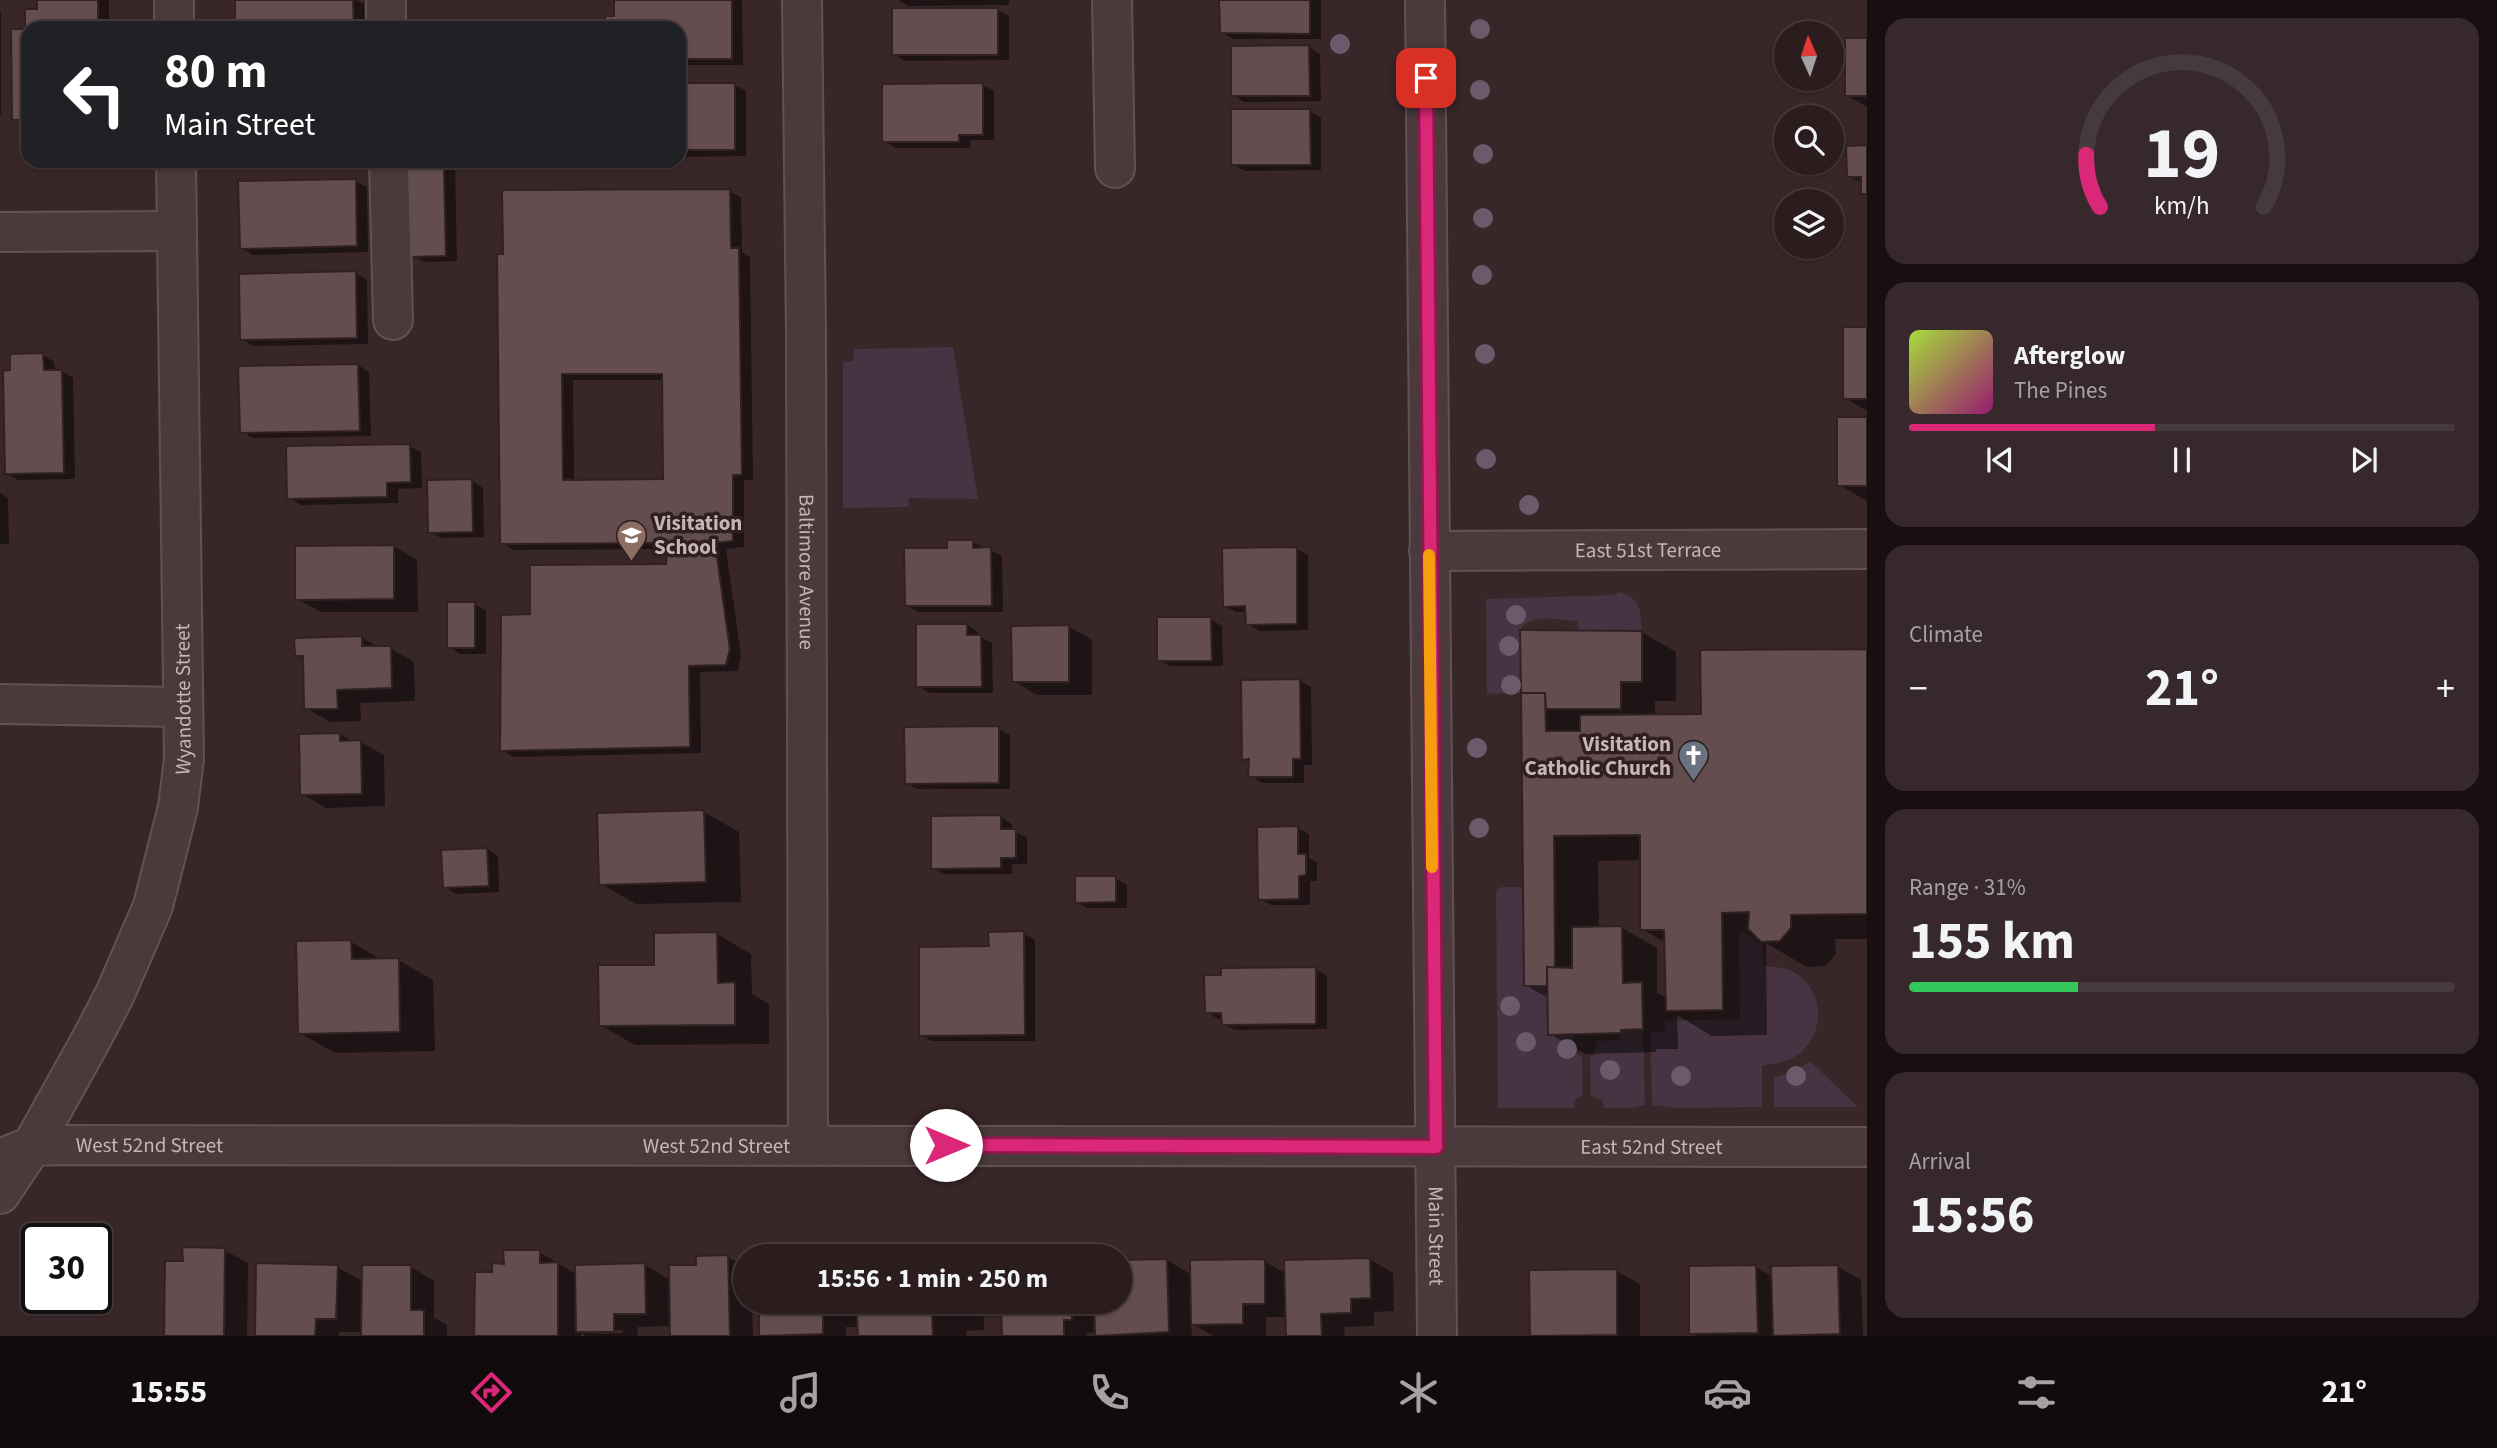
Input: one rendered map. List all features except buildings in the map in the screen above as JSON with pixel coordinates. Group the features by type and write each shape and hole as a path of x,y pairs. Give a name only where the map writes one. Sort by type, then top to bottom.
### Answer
{"street":[{"path":"174,0 174,21"},
{"path":"386,0 386,21"},
{"name":"Baltimore Avenue","path":"802,0 806,335 808,1145"},
{"path":"1112,0 1115,168"},
{"name":"Main Street","path":"1425,0 1437,1336"},
{"name":"Wyandotte Street","path":"0,1194 16,1152 115,994 153,906 178,807 184,759 176,168"},
{"path":"389,168 393,320"},
{"path":"0,232 177,231"},
{"name":"East 51st Terrace","path":"1429,551 1867,550"},
{"path":"0,704 183,707"},
{"name":"West 52nd Street","path":"16,1152 808,1145 1436,1147"},
{"name":"East 52nd Street","path":"1436,1147 1867,1147"}],"shaded area":[{"path":"953,347 978,499 909,498 908,507 843,508 843,362 853,361 854,349"},
{"path":"1620,592 1636,602 1642,631 1578,630 1577,621 1530,621 1520,630 1521,693 1487,694 1486,599 1613,595"},
{"path":"1502,887 1523,887 1524,986 1547,986 1548,1035 1574,1034 1574,1052 1582,1057 1583,1096 1576,1099 1574,1108 1498,1108 1496,893"},
{"path":"1746,932 1763,947 1764,966 1790,970 1811,988 1818,1013 1812,1038 1793,1058 1762,1066 1762,1107 1676,1108 1652,1105 1650,1032 1665,1032 1665,1021 1740,1019 1739,933"},
{"path":"1643,1029 1645,1105 1604,1108 1602,1100 1591,1096 1590,1057 1595,1055 1597,1041 1620,1040 1621,1030"},
{"path":"1810,1061 1858,1107 1774,1107 1774,1077 1793,1072"}],"slow traffic":[{"path":"1429,555 1432,867"}],"place":[{"name":"Visitation School","path":"631,562"},
{"name":"Visitation Catholic Church","path":"1694,783"}],"route":[{"path":"946,1145 1436,1147 1426,78"}]}
